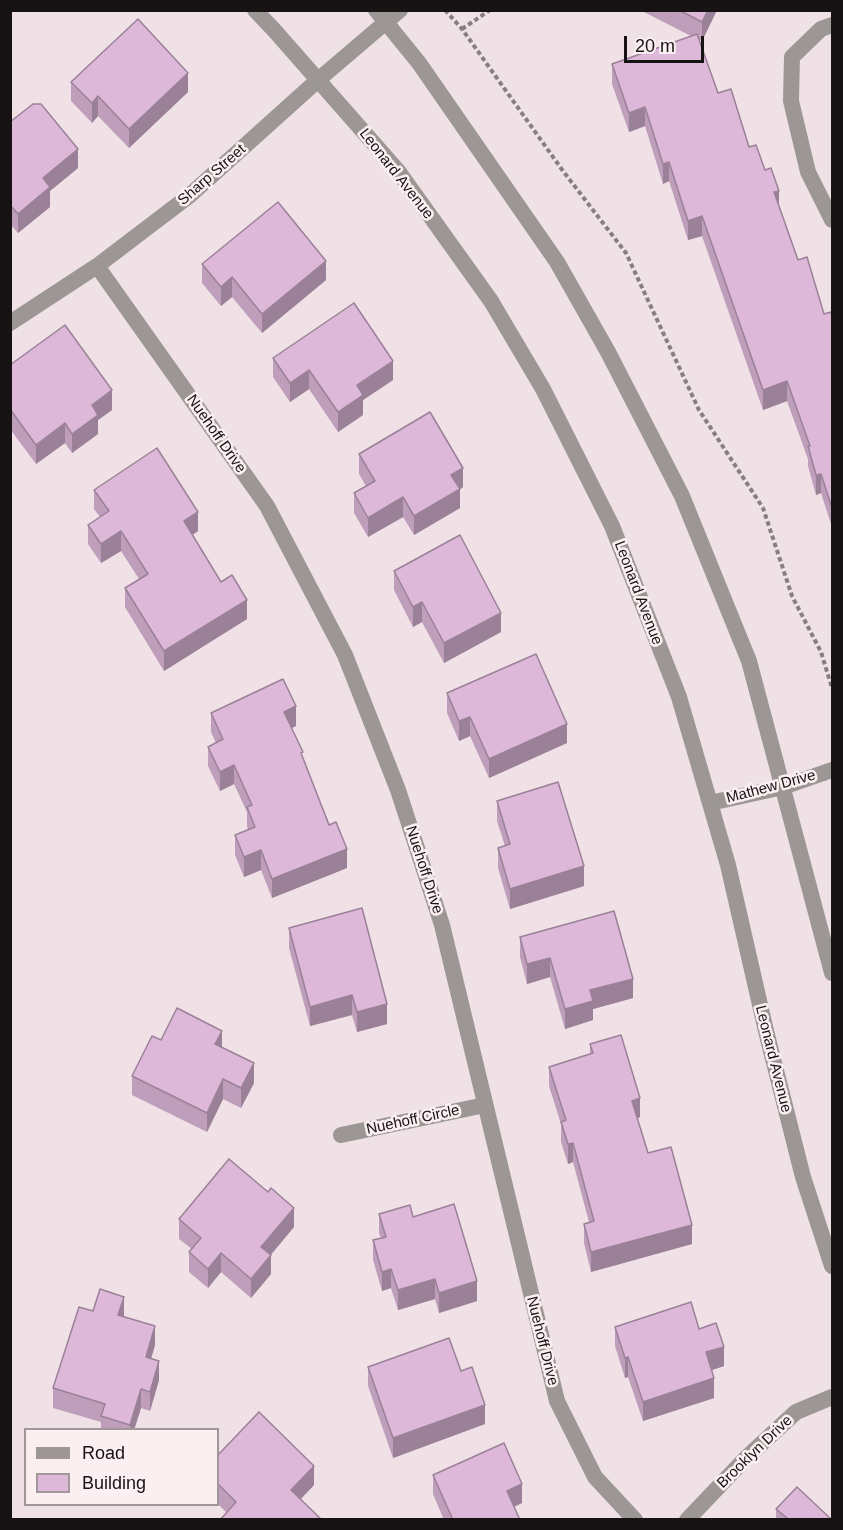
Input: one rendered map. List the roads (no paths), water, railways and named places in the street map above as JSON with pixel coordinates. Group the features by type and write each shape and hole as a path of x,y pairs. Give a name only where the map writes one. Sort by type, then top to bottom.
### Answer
{"street":[{"name":"Leonard Avenue","path":"255,10 398,171 491,301 543,389 612,526 679,697 728,865 803,1177 832,1266"},
{"name":"Sharp Street","path":"10,322 97,266 189,196 318,80 381,17 400,10"},
{"path":"381,17 419,63 557,262 609,352 682,496 749,661 832,973"},
{"path":"832,25 821,29 792,57 791,100 808,172 832,220"},
{"name":"Nuehoff Drive","path":"97,266 267,506 345,655 398,789 442,925 557,1401 595,1476 636,1520"},
{"name":"Mathew Drive","path":"710,803 783,786 832,770"},
{"name":"Nuehoff Circle","path":"341,1135 485,1105"},
{"name":"Brooklyn Drive","path":"687,1520 745,1459 796,1412 832,1398"}]}
